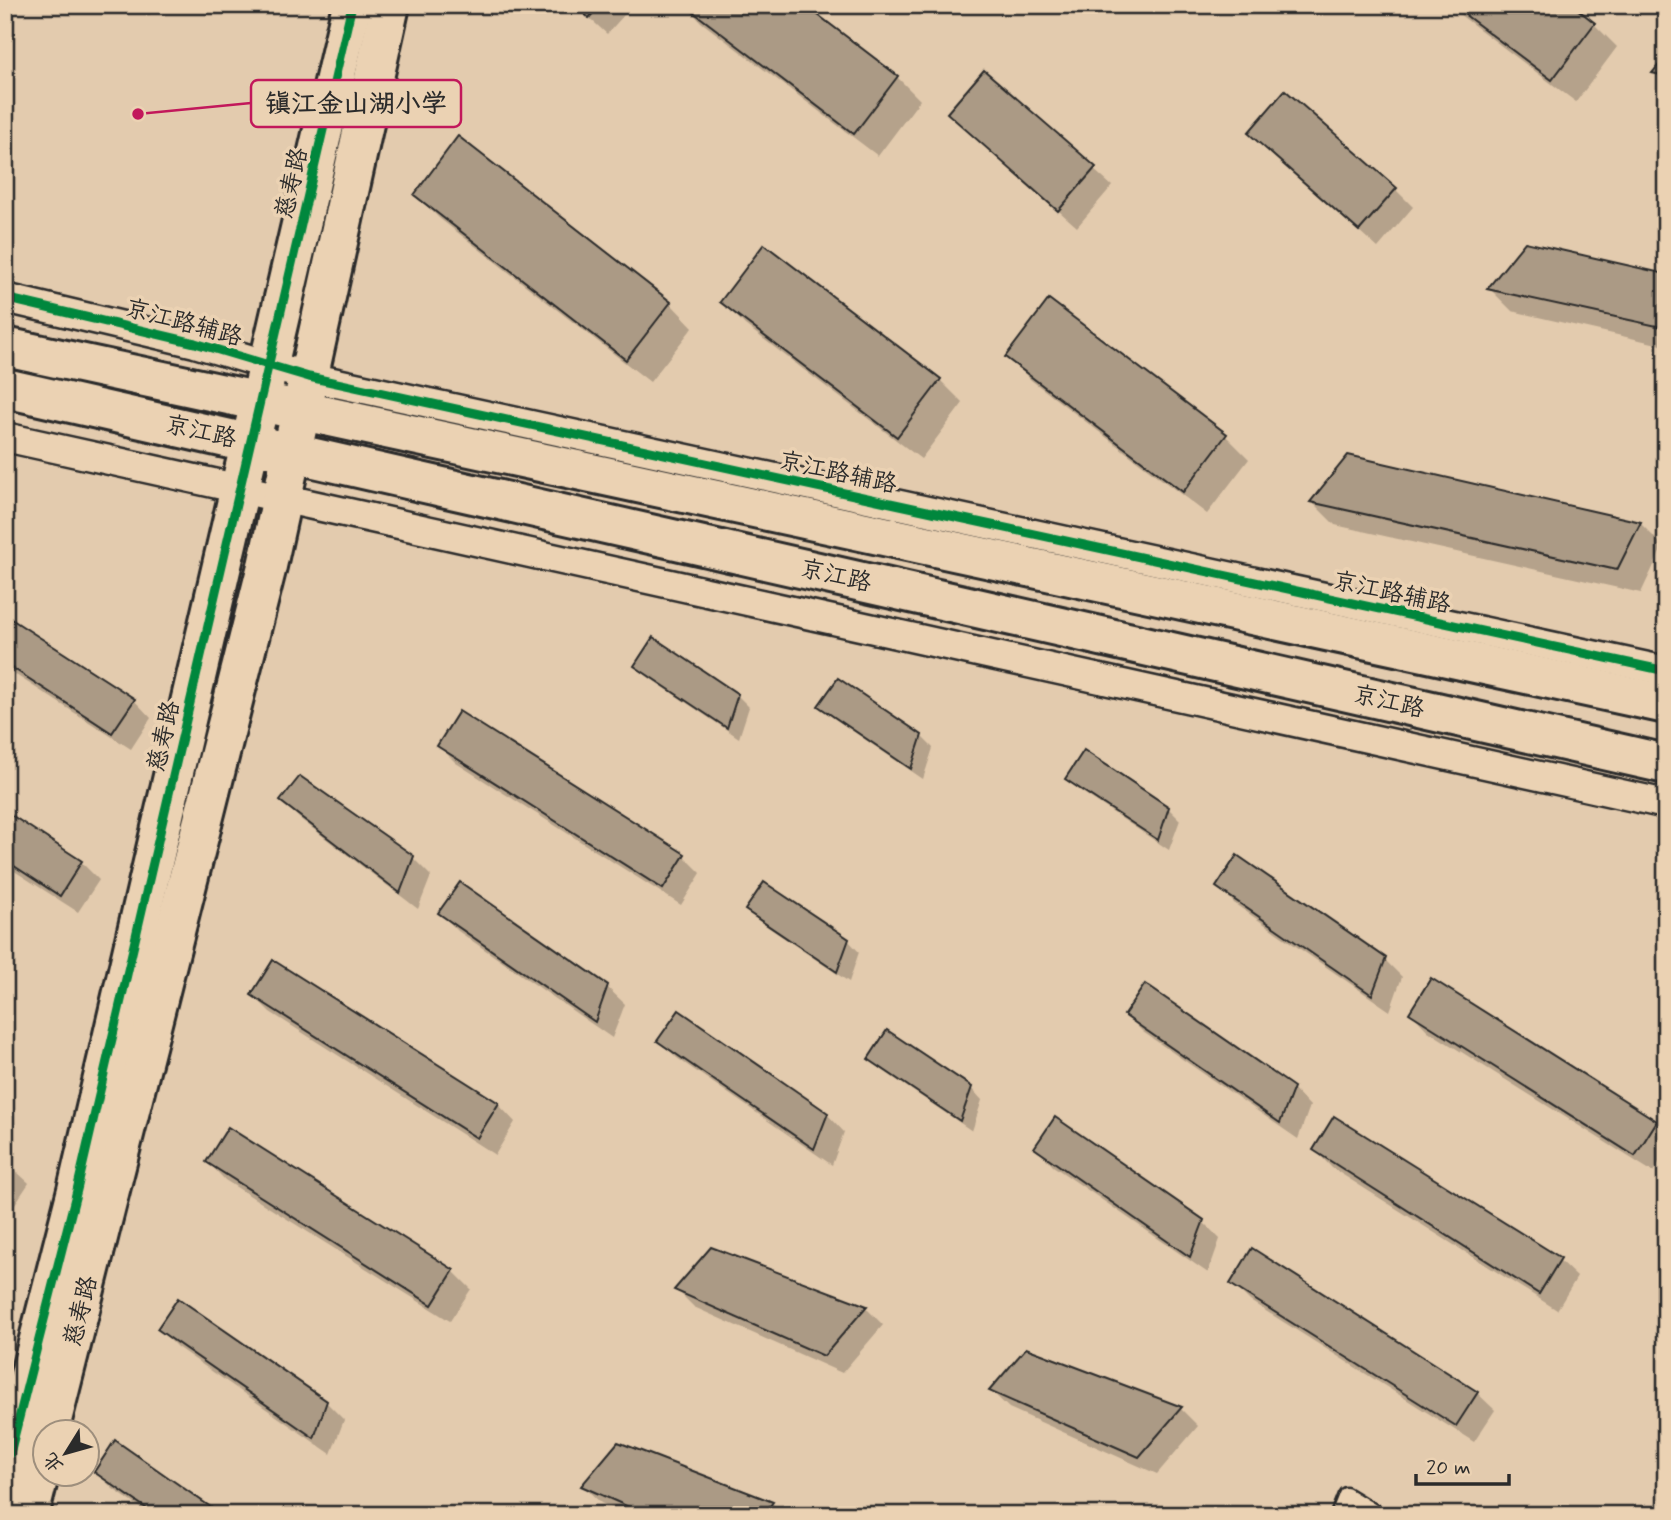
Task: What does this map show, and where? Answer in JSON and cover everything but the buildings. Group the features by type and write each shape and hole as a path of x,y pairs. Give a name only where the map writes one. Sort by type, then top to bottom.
{"main road":[{"name":"慈寿路","path":"5,1473 76,1190 352,5"},
{"name":"慈寿路","path":"53,1418 283,498 390,5"},
{"name":"京江路","path":"5,347 260,402 305,394 1666,704"},
{"name":"京江路","path":"5,388 1666,764"},
{"path":"29,1515 36,1488"}],"street":[{"name":"京江路辅路","path":"5,298 195,343 269,365 305,394 1666,671"},
{"path":"5,437 1666,804"}],"lane":[{"path":"1338,1515 1346,1495 1379,1515"}],"cycle path":[{"path":"5,1473 77,1190 352,5"},
{"path":"5,298 195,343 309,377 1666,671"}],"place":[{"name":"镇江金山湖小学","path":"138,114"}]}
